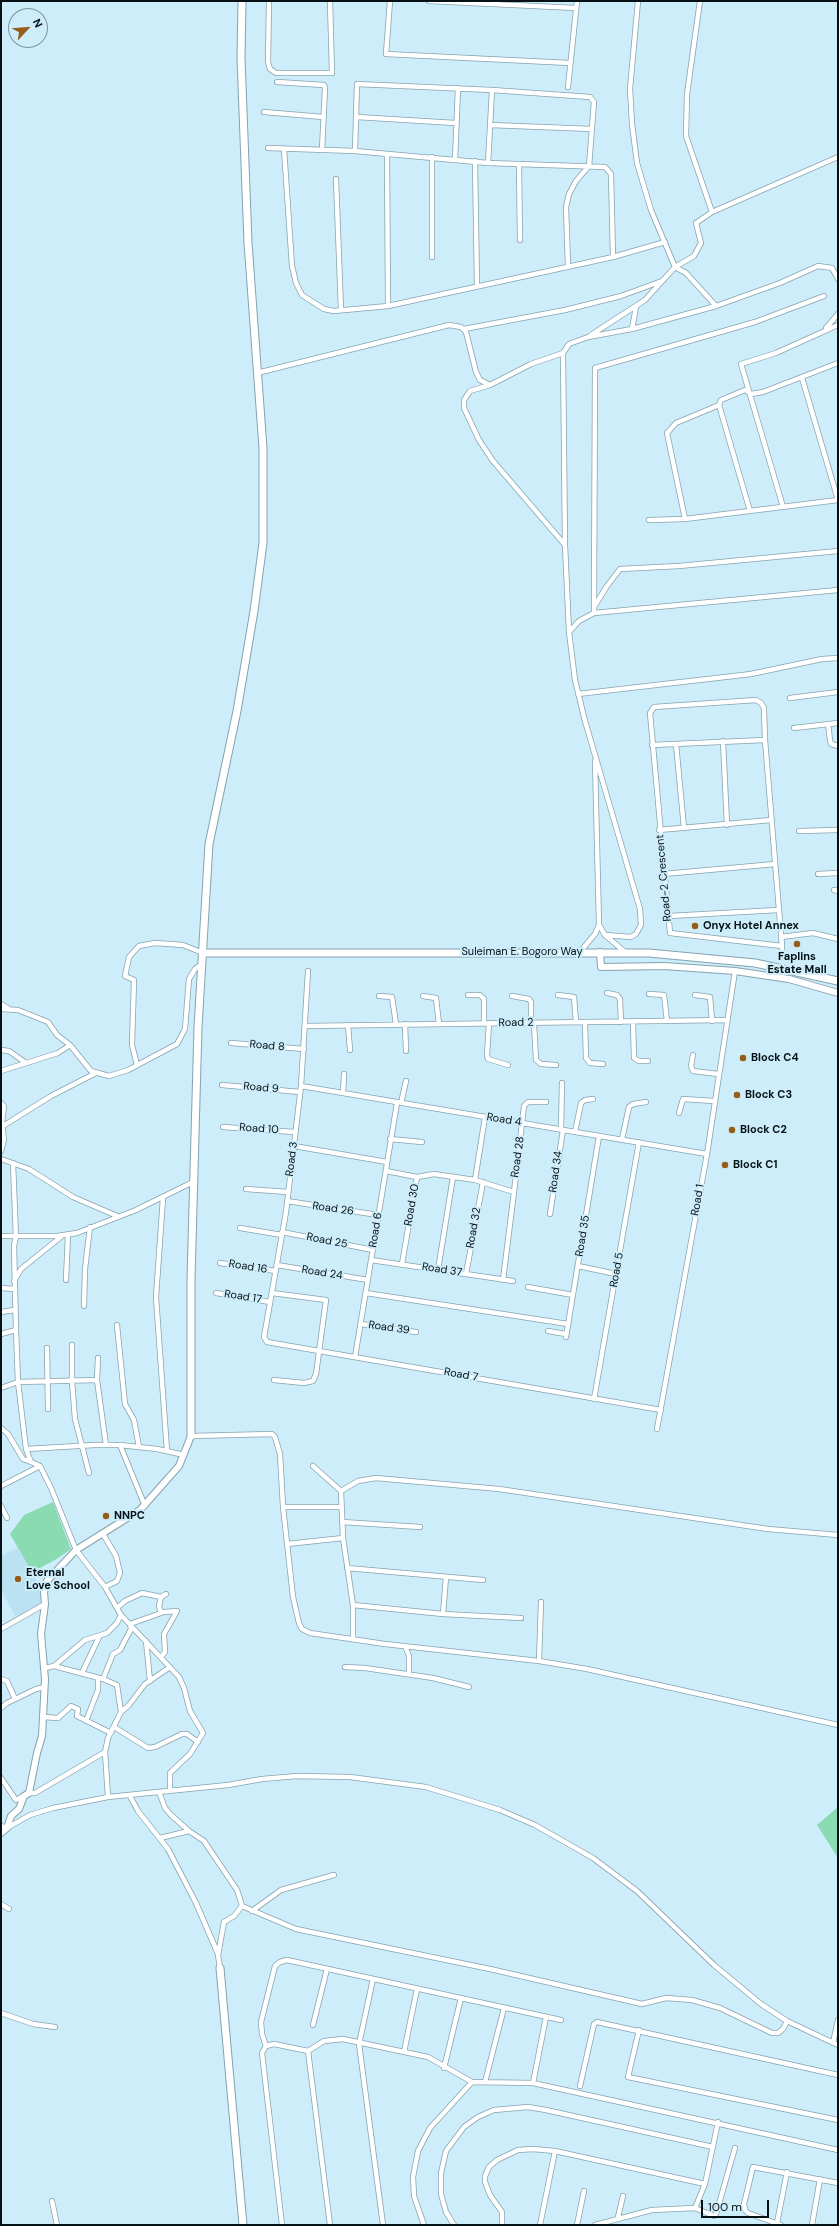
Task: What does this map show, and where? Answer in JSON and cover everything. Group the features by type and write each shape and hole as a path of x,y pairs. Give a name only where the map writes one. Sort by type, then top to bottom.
{"main road":[{"path":"191,1436 191,1279 195,1181 198,1027 209,844 237,711 254,611 263,543 263,448 248,243 241,58 242,1"},
{"name":"Suleiman E. Bogoro Way","path":"203,953 625,952 684,955 755,963 838,981"},
{"path":"220,1968 243,2225"}],"street":[{"path":"269,1 268,62 270,69 276,72 332,73 330,1"},
{"path":"390,1 386,54 570,63"},
{"path":"429,1 576,8"},
{"path":"568,87 577,1"},
{"path":"638,1 631,74 634,144 637,163 651,210 675,267 686,273 716,306"},
{"path":"700,1 687,94 686,136 712,212"},
{"path":"277,82 324,85 322,150"},
{"path":"355,151 357,84 458,88 590,97 594,102 589,166 581,174 569,194 566,207 568,266"},
{"path":"455,160 455,123 458,88"},
{"path":"488,163 492,90"},
{"path":"264,112 324,117"},
{"path":"357,117 455,123"},
{"path":"490,125 592,129"},
{"path":"268,148 355,151 388,156 432,157 488,163 605,167 611,174 613,257"},
{"path":"284,149 292,266 296,283 302,295 324,309 341,310 388,306 613,257 665,242"},
{"path":"388,156 388,306"},
{"path":"432,157 432,258"},
{"path":"588,337 636,306 656,291 675,267 694,256 701,243 696,223 712,212 838,157"},
{"path":"475,162 477,286"},
{"path":"519,164 520,240"},
{"path":"336,179 341,310"},
{"path":"565,545 493,461 479,440 467,418 464,400 470,391 490,385 531,364 563,352 569,344 588,337 632,329 716,306 780,283 818,266 832,268 838,278"},
{"path":"257,372 449,325 464,329 565,310 621,296 664,280"},
{"path":"594,613 595,368 755,322 824,296"},
{"path":"632,329 636,306"},
{"path":"826,328 838,314"},
{"path":"783,507 741,364 776,353 826,328 838,325"},
{"path":"464,329 468,337 476,372 480,380 490,385"},
{"path":"563,352 565,545 569,632 578,694 640,909 641,925 636,934 631,937 605,935"},
{"path":"750,511 719,406 720,400 745,390 751,394 763,392 838,364"},
{"path":"649,520 685,519 838,500 802,378"},
{"path":"685,519 667,432 676,423 719,406"},
{"path":"594,607 620,569 679,566 838,551"},
{"path":"569,632 579,621 594,613 838,590"},
{"path":"578,694 752,674 822,659 838,658"},
{"path":"790,698 838,692"},
{"name":"Road-2 Crescent","path":"765,740 764,708 761,703 756,700 654,707 650,710 659,830 669,916 669,930 673,934 782,946"},
{"path":"794,728 838,723"},
{"path":"828,724 831,744 838,746"},
{"path":"652,745 765,740 782,956"},
{"path":"723,741 727,825"},
{"path":"676,744 684,828"},
{"path":"580,952 595,934 599,925 594,753"},
{"path":"659,830 771,820"},
{"path":"799,832 838,830"},
{"path":"664,874 775,864"},
{"path":"818,874 838,874"},
{"path":"669,916 778,910"},
{"path":"599,925 605,935 625,952"},
{"path":"781,937 814,933 838,940"},
{"path":"137,1065 132,1045 134,980 126,976 129,957 139,946 155,942 183,945 203,953"},
{"path":"600,952 601,966 664,966 735,971 788,979 838,993"},
{"path":"3,1126 51,1096 94,1074 109,1076 137,1065 177,1044 185,1029 189,979 195,969 202,964"},
{"name":"Road 3","path":"264,1337 277,1266 294,1146 306,1026 308,971"},
{"name":"Road 1","path":"657,1429 707,1154 726,1020 735,971"},
{"path":"607,993 617,995 620,999 621,1022"},
{"path":"650,994 664,995 667,1021"},
{"path":"468,995 480,995 484,999 488,1059 508,1065"},
{"path":"558,995 574,997 576,1022"},
{"path":"695,995 710,997 712,1021"},
{"path":"379,996 392,997 396,1024"},
{"path":"423,996 436,998 440,1024"},
{"path":"512,996 529,998 531,1002 536,1060 541,1064 556,1065"},
{"path":"1,1004 9,1009 48,1022 57,1035 70,1045 94,1074"},
{"path":"1,1009 9,1009"},
{"name":"Road 2","path":"306,1026 726,1020"},
{"path":"585,1022 586,1058 590,1063 602,1064"},
{"path":"632,1022 634,1058 639,1061 648,1061"},
{"path":"405,1024 406,1051"},
{"path":"348,1025 350,1050"},
{"name":"Road 8","path":"231,1043 304,1049"},
{"path":"1,1071 58,1053 70,1045"},
{"path":"1,1050 9,1051 26,1062"},
{"path":"693,1055 691,1066 693,1071 718,1074"},
{"path":"343,1094 344,1074"},
{"name":"Road 6","path":"356,1357 390,1139 406,1081"},
{"name":"Road 34","path":"550,1214 562,1130 562,1083"},
{"name":"Road 9","path":"222,1085 300,1092"},
{"name":"Road 4","path":"300,1086 707,1154"},
{"path":"575,1132 581,1104 585,1100 593,1099"},
{"path":"679,1113 683,1099 714,1101"},
{"name":"Road 28","path":"503,1280 526,1104 546,1102"},
{"path":"622,1139 629,1107 633,1104 646,1102"},
{"path":"1,1103 4,1106 4,1140 1,1151"},
{"path":"475,1180 484,1117"},
{"name":"Road 10","path":"223,1127 295,1132"},
{"name":"Road 35","path":"548,1331 566,1335 599,1136"},
{"path":"390,1139 422,1142"},
{"name":"Road 5","path":"594,1398 639,1142"},
{"path":"294,1146 387,1162"},
{"path":"1,1159 29,1169 73,1197 117,1216"},
{"path":"13,1163 16,1236 14,1246 14,1289 18,1382 26,1449 31,1462"},
{"name":"Road 30","path":"386,1171 417,1177 402,1264"},
{"path":"417,1177 434,1174 475,1180 514,1192"},
{"path":"438,1270 453,1177"},
{"path":"1,1236 62,1236 90,1227 163,1198 195,1181"},
{"name":"Road 32","path":"466,1274 483,1182"},
{"path":"246,1189 288,1192"},
{"path":"163,1198 156,1297 158,1344 164,1386 164,1420 167,1451"},
{"name":"Road 26","path":"287,1201 378,1215"},
{"path":"84,1306 85,1268 90,1227"},
{"name":"Road 25","path":"240,1228 373,1250"},
{"path":"66,1280 68,1234"},
{"path":"14,1283 21,1268 62,1236"},
{"name":"Road 37","path":"371,1260 514,1281"},
{"name":"Road 16","path":"220,1263 276,1271"},
{"name":"Road 24","path":"277,1266 368,1280"},
{"path":"578,1266 616,1274"},
{"path":"528,1287 573,1295"},
{"path":"1,1288 14,1289"},
{"name":"Road 17","path":"216,1293 270,1302"},
{"path":"366,1293 568,1324"},
{"path":"272,1294 326,1300 314,1381 304,1383 274,1380"},
{"path":"1,1312 15,1310"},
{"name":"Road 39","path":"361,1324 416,1332"},
{"path":"118,1325 125,1404 134,1420 139,1447"},
{"path":"1,1334 16,1330"},
{"name":"Road 7","path":"264,1337 267,1342 275,1345 356,1357 661,1410"},
{"path":"72,1345 72,1382 81,1447 89,1473"},
{"path":"46,1348 48,1409"},
{"path":"98,1358 97,1380 106,1445"},
{"path":"1,1388 18,1382 47,1380 72,1382 97,1380"},
{"path":"1,1428 8,1434 23,1459 40,1466 57,1502 76,1550 105,1587 122,1615 179,1677 184,1688 190,1711 203,1733 187,1758 170,1773 170,1790"},
{"path":"1,1833 11,1816 19,1809 24,1796 29,1793 37,1752 42,1736 45,1668 41,1634 45,1604 44,1592 47,1581 76,1550 145,1506 179,1466 191,1436 272,1434 280,1454 283,1507 293,1597 299,1623 302,1629 310,1633 405,1646 539,1661 602,1672 838,1725"},
{"path":"26,1449 120,1445 167,1451 184,1455"},
{"path":"120,1445 145,1506"},
{"path":"1,1486 40,1466"},
{"path":"314,1466 340,1491 343,1538 353,1605 353,1638"},
{"path":"340,1491 358,1481 376,1478 491,1488 768,1529 838,1535"},
{"path":"1,1506 7,1518"},
{"path":"283,1507 341,1507"},
{"path":"342,1522 420,1527"},
{"path":"103,1534 105,1541 116,1556 120,1573 117,1581 105,1587"},
{"path":"287,1544 343,1538"},
{"path":"347,1568 484,1580"},
{"path":"444,1614 446,1577"},
{"path":"118,1607 125,1601 142,1593 164,1595 159,1606 161,1613"},
{"path":"539,1661 541,1602"},
{"path":"1,1629 45,1604"},
{"path":"353,1605 444,1614 521,1618"},
{"path":"117,1623 128,1622 169,1610 177,1611 164,1634 165,1652 161,1657"},
{"path":"54,1666 85,1640 99,1637 112,1630 122,1615"},
{"path":"86,1721 98,1690 100,1678 112,1657 120,1650 131,1628 128,1622"},
{"path":"82,1673 99,1637"},
{"path":"146,1641 150,1681"},
{"path":"405,1646 409,1656 408,1674"},
{"path":"45,1668 54,1666 100,1678 117,1685 121,1712"},
{"path":"108,1797 105,1752 111,1733 121,1712 150,1681 170,1667"},
{"path":"345,1667 365,1668 408,1674 469,1687"},
{"path":"1,1679 7,1681 15,1699"},
{"path":"1,1708 36,1688 45,1687"},
{"path":"43,1717 58,1718 70,1706 78,1709 77,1716 111,1733"},
{"path":"114,1727 148,1748 155,1747 182,1734 187,1734 198,1742"},
{"path":"1,1778 16,1800 29,1793 35,1793 105,1752"},
{"path":"4,1827 30,1815 108,1797 130,1796 170,1790 297,1776 350,1777 426,1787 500,1810 566,1842 612,1871 664,1916 738,1987 788,2021 835,2044 838,2020"},
{"path":"159,1792 165,1808 189,1832 204,1841 237,1890 242,1906"},
{"path":"130,1796 138,1810 168,1849 196,1903 218,1955 220,1968"},
{"path":"160,1838 189,1832"},
{"path":"252,1910 281,1890 334,1875"},
{"path":"1,1904 9,1910"},
{"path":"242,1906 296,1929 497,1970 642,2004 666,1998 692,2000 720,2008 772,2033 778,2033 783,2029 788,2021"},
{"path":"218,1955 224,1922 234,1916 242,1906"},
{"path":"266,2046 262,2034 262,2022 275,1966 287,1960 561,2020"},
{"path":"313,2025 327,1969"},
{"path":"373,1979 359,2044 383,2225"},
{"path":"404,2052 417,1989"},
{"path":"444,2068 461,1998"},
{"path":"484,2082 504,2008"},
{"path":"1,2013 33,2024 54,2027"},
{"path":"533,2083 546,2017"},
{"path":"580,2086 595,2022 639,2030 838,2074"},
{"path":"639,2030 628,2077 838,2120"},
{"path":"282,2225 262,2053 266,2046 274,2044 308,2051 324,2041 343,2039 359,2044 428,2057 444,2068 472,2082 533,2083 718,2122 838,2150"},
{"path":"308,2051 330,2225"},
{"path":"424,2225 414,2196 413,2177 418,2151 430,2128 472,2082"},
{"path":"454,2225 446,2212 441,2194 441,2173 446,2151 464,2127 478,2117 494,2110 522,2107 546,2110 713,2147"},
{"path":"695,2208 705,2184 718,2122"},
{"path":"502,2225 502,2212 493,2200 485,2182 489,2167 502,2156 518,2150 533,2148 555,2151 705,2184"},
{"path":"595,2225 618,2217 652,2210 695,2208 714,2216 716,2214 735,2148"},
{"path":"540,2225 555,2151"},
{"path":"787,2172 779,2224 748,2213 744,2204 754,2167 787,2172 838,2183"},
{"path":"812,2225 820,2179"},
{"path":"577,2225 584,2191"},
{"path":"618,2217 623,2196"},
{"path":"52,2201 57,2225"}],"shaded area":[{"name":"Eternal Love School","path":"17,1548 27,1562 39,1586 42,1602 15,1616 1,1590 1,1556"}],"green space":[{"path":"53,1502 71,1549 55,1560 32,1572 10,1534 24,1515"},
{"path":"838,1807 838,1858 817,1825"}],"place":[{"name":"Onyx Hotel Annex","path":"695,926"},
{"name":"Faplins Estate Mall","path":"797,944"},
{"name":"Block C4","path":"743,1058"},
{"name":"Block C3","path":"737,1095"},
{"name":"Block C2","path":"732,1130"},
{"name":"Block C1","path":"725,1165"},
{"name":"NNPC","path":"106,1516"},
{"name":"Eternal Love School","path":"18,1579"}]}
